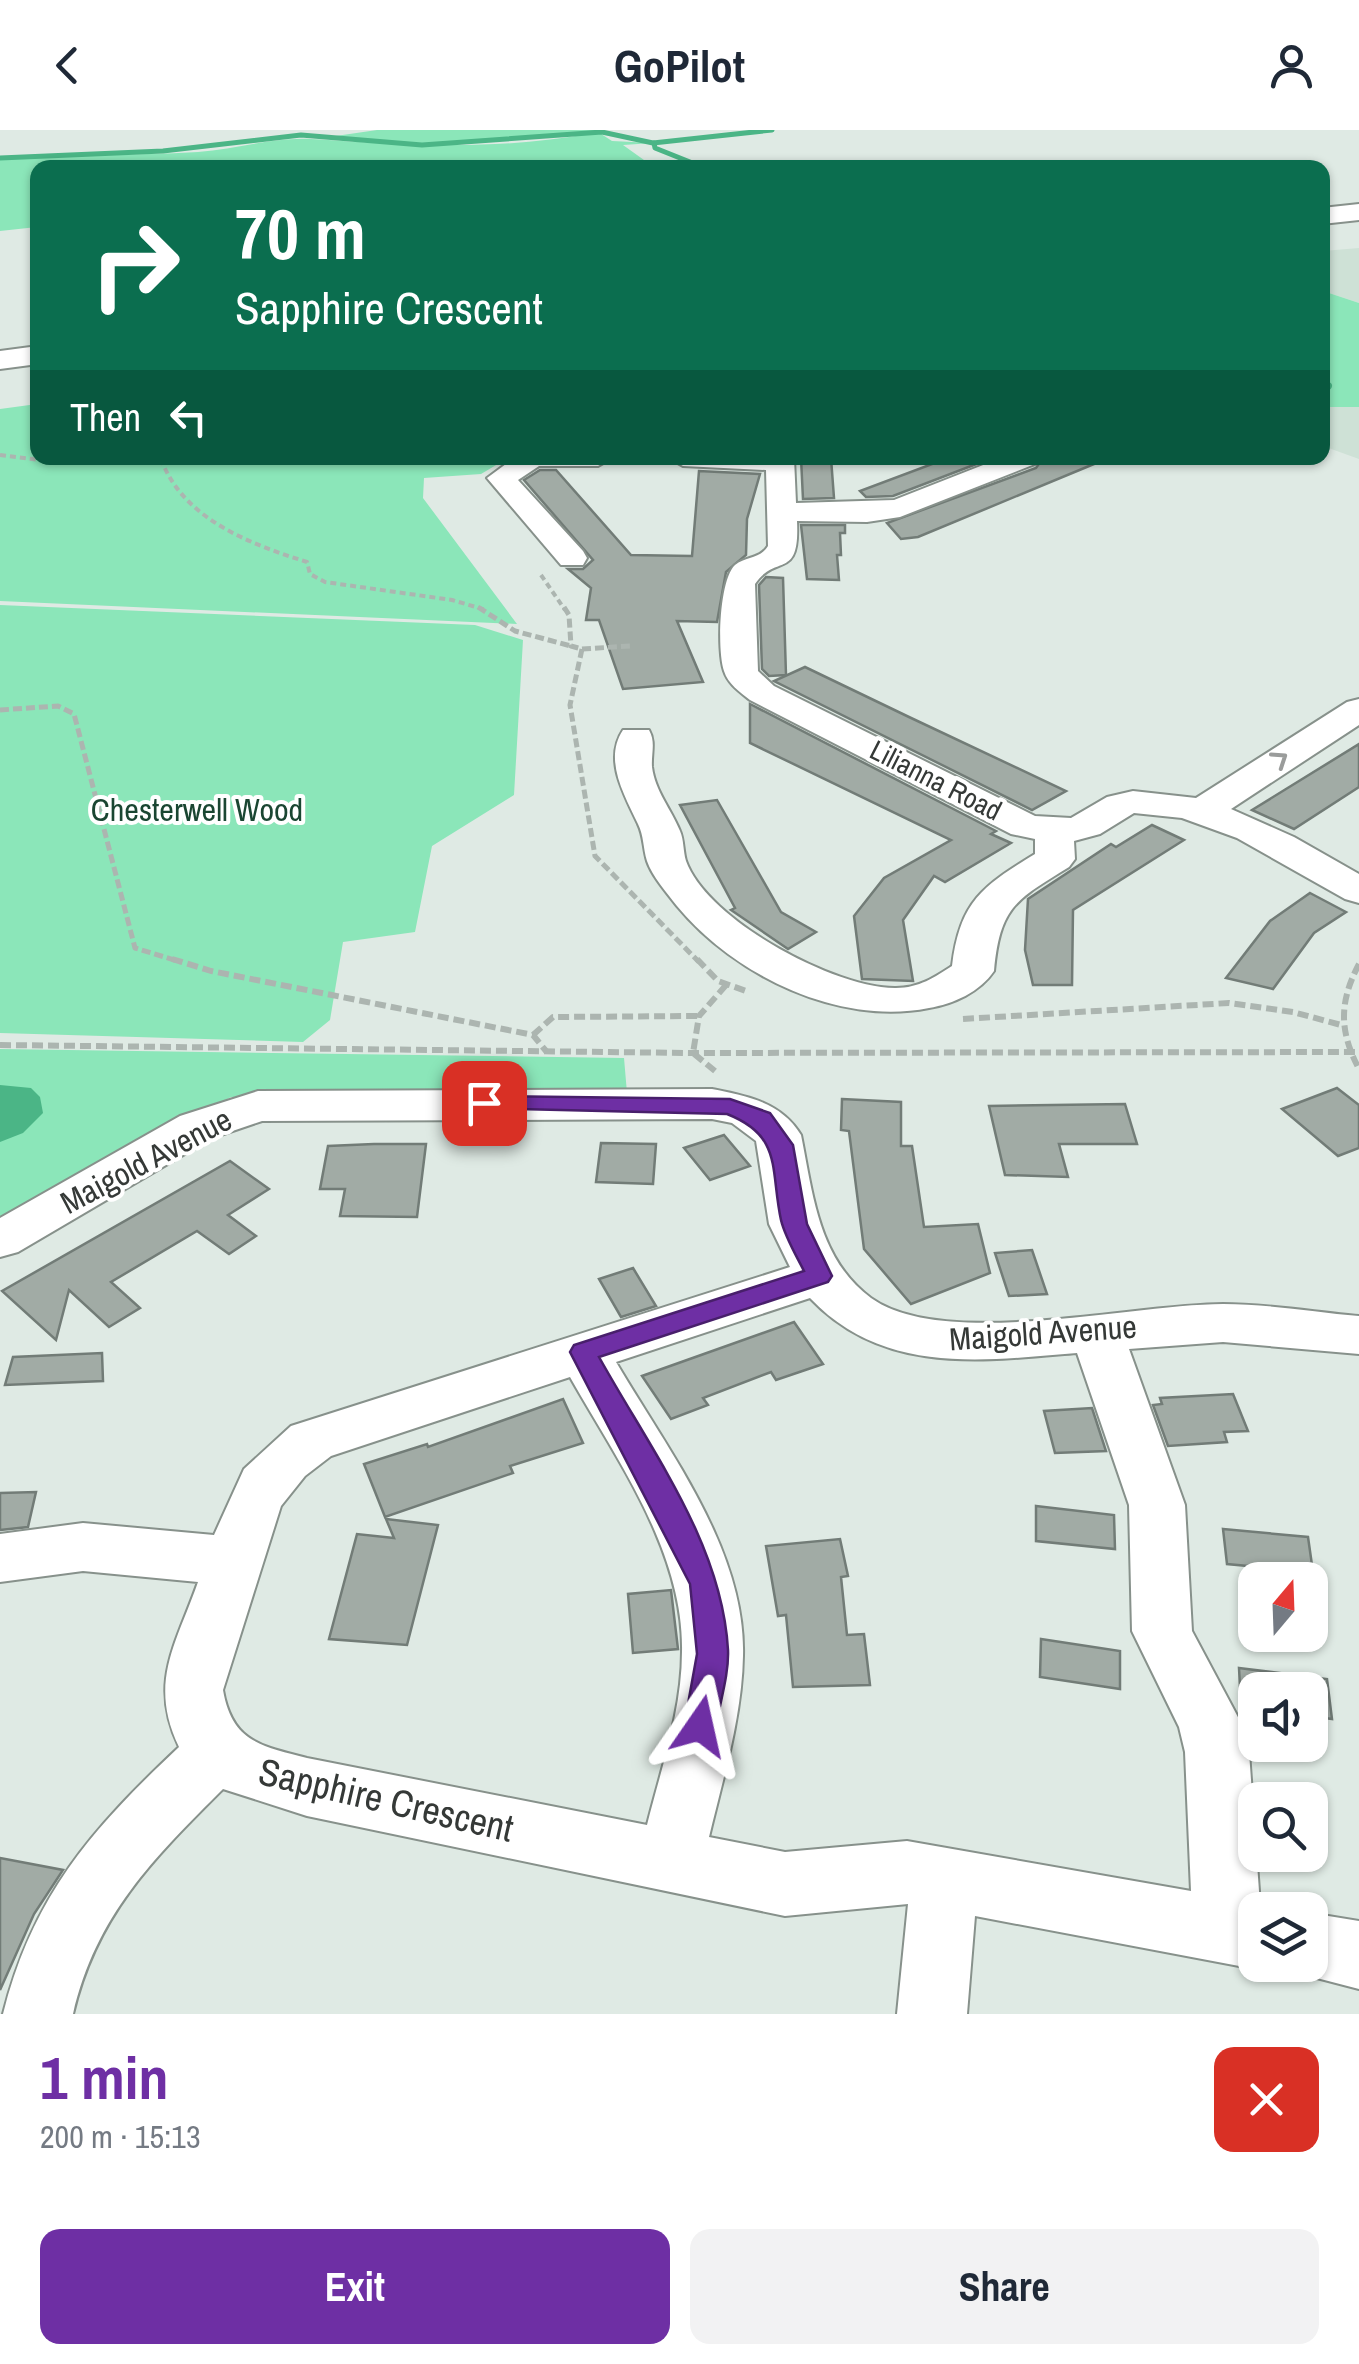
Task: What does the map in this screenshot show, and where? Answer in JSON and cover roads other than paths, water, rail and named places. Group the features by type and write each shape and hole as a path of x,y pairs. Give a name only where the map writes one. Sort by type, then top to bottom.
{"highway":[{"path":"1330,206 1359,204"},
{"path":"1330,215 1359,212"},
{"path":"0,360 30,355"},
{"path":"0,373 30,368"}],"street":[{"path":"522,465 501,478 572,558"},
{"name":"Lilianna Road","path":"780,465 783,546 776,559 748,571 739,584 736,643 742,676 762,693 1025,826 1054,831"},
{"path":"781,512 867,513 900,508 1007,465"},
{"path":"1202,811 1359,708"},
{"path":"636,738 633,778 662,833 667,865 702,908 714,922 776,966 812,984 848,994 922,999 954,990 973,970 976,924 992,899 1055,859 1054,831 1084,827 1128,802 1164,800 1202,811 1324,868 1359,891"},
{"name":"Maigold Avenue","path":"0,1240 196,1127 258,1106 712,1104 747,1111 778,1135 794,1224 819,1276 834,1295 870,1321 933,1341 1222,1323 1359,1335"},
{"name":"Sapphire Crescent","path":"819,1276 311,1440 277,1466 262,1484 192,1690 194,1714 217,1752 256,1774 306,1786 785,1884 907,1872 1238,1932"},
{"path":"1096,1331 1158,1505 1162,1631 1179,1671 1210,1721 1238,1910"},
{"path":"583,1352 693,1554 711,1616 713,1654 707,1692 671,1861"},
{"path":"0,1558 82,1546 234,1560"},
{"path":"38,2014 72,1913 106,1862 217,1752"},
{"path":"932,2014 944,1880"},
{"path":"1328,1949 1359,1955"}],"waterway":[{"path":"0,158 163,151 301,135 422,145 602,132 653,143 772,130"},
{"path":"654,143 655,148 685,160"}],"park label":[{"name":"Chesterwell Wood","path":"197,810"}]}
